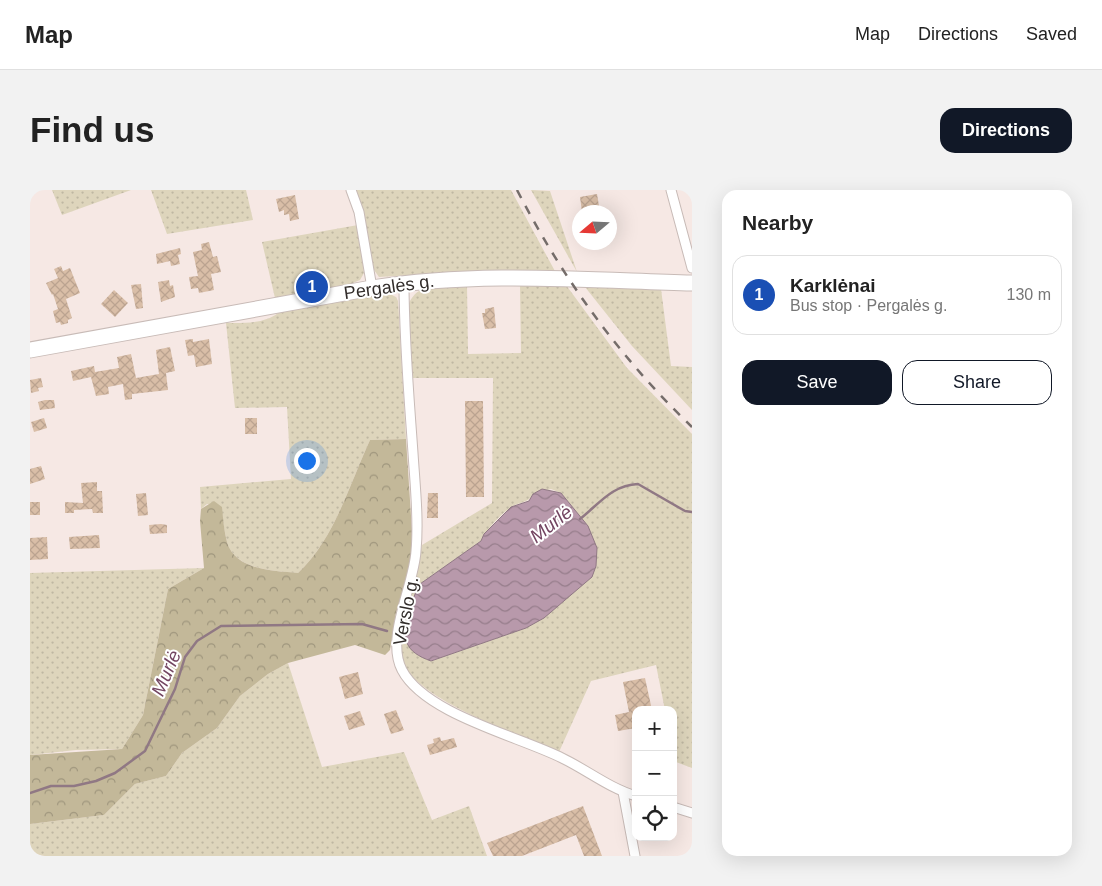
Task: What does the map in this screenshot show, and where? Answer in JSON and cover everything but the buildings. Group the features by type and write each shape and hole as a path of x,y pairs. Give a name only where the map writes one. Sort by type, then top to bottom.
{"main road":[{"name":"Pergalės g.","path":"30,350 404,283 472,277 692,283"}],"street":[{"path":"351,190 359,212 372,288"},
{"path":"671,190 692,268"},
{"name":"Verslo g.","path":"404,283 416,501 416,550 414,568 398,629 397,651 400,666 407,679 425,695 461,716 561,757 623,792 632,795"},
{"path":"623,792 635,856"},
{"path":"677,808 692,813"}],"shaded area":[{"path":"52,190 131,190 62,215"},
{"path":"151,190 246,190 253,220 167,234"},
{"path":"356,190 511,190 556,273 444,273 379,277 372,267 365,222"},
{"path":"531,190 550,191 577,272"},
{"path":"358,225 364,273 360,280 348,285 275,298 262,242"},
{"path":"441,285 467,285 468,354 521,353 520,285 566,285 627,368 692,434 692,768 677,762 677,706 664,706 656,665 591,681 559,752 469,714 423,686 408,672 400,656 400,637 422,545 492,503 493,378 410,378 408,306 418,292 425,288","holes":["551,489 561,493 588,526 526,628 431,661 420,584 481,541 486,532 502,515 534,494"]},
{"path":"585,287 661,289 671,366 692,367 692,410 632,346"},
{"path":"386,292 396,297 398,301 406,439 370,440 331,528 311,560 298,573 267,570 247,564 231,551 224,529 221,507 207,504 201,509 200,487 291,479 287,407 235,408 226,323 260,321 278,313"},
{"path":"204,568 168,589 143,715 122,749 76,750 30,755 30,573"},
{"path":"288,663 322,767 404,752 432,820 469,806 487,856 30,856 30,824 104,815 135,784 166,776 182,753 217,728 240,696 268,674"}],"green space":[{"path":"406,439 412,531 411,562 396,613 390,650 385,655 355,645 288,663 268,674 240,696 217,728 182,753 166,776 135,784 104,815 30,824 30,755 122,749 143,715 168,589 204,568 200,521 201,509 214,501 222,507 227,542 231,551 246,564 267,570 298,573 311,560 331,528 370,440"}],"water":[{"path":"542,489 561,493 588,526 597,548 596,566 592,577 544,618 526,628 431,661 415,653 407,643 405,631 412,602 420,584 481,541 484,534 511,507 529,501 533,494"}],"waterway":[{"name":"Murlė","path":"580,519 613,492 629,485 638,484 685,511 692,512"},
{"name":"Murlė","path":"30,793 51,786 74,786 96,781 115,773 145,751 175,689 185,657 197,641 221,626 362,624 387,631"}],"railway":[{"path":"517,190 554,255 595,316 641,373 692,427"}],"place":[{"name":"Karklėnai","path":"312,287"}]}
